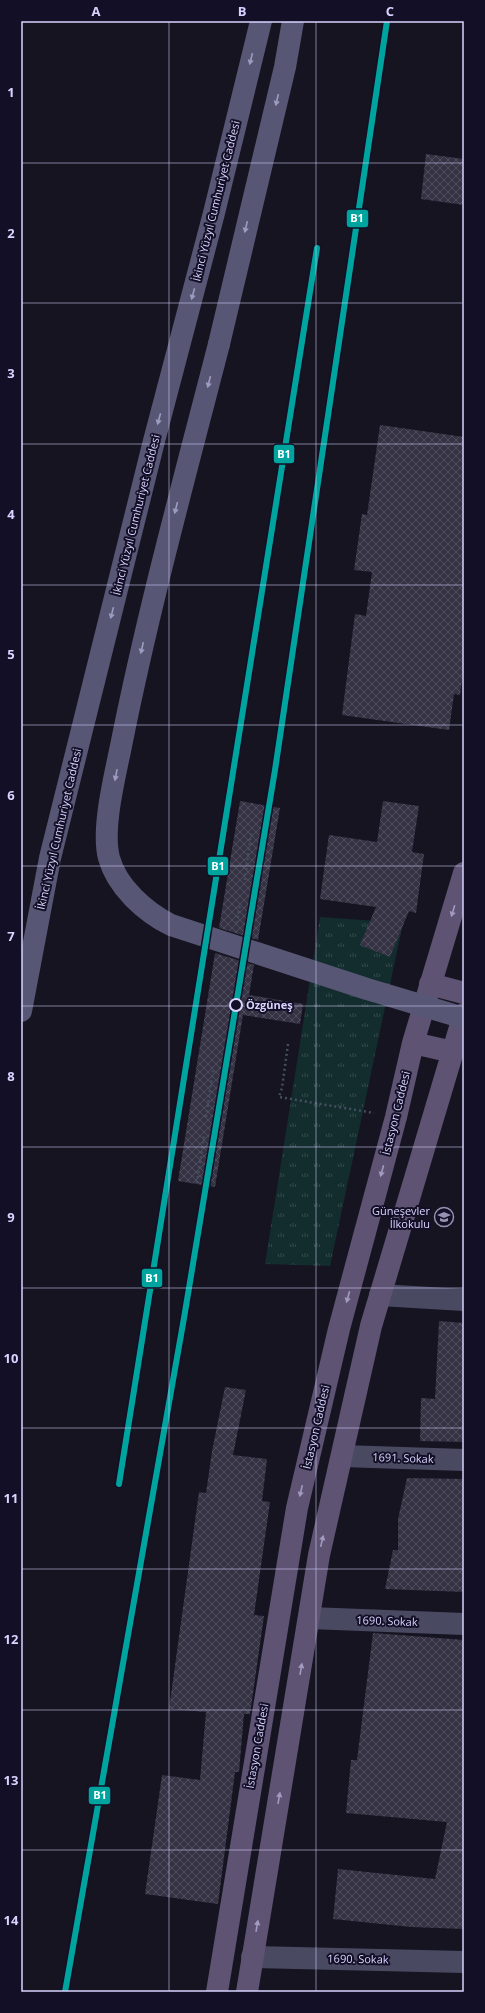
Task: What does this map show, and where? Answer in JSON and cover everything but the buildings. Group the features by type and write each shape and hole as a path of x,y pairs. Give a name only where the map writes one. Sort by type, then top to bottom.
{"main road":[{"name":"İkinci Yüzyıl Cumhuriyet Caddesi","path":"21,1010 50,858 154,441 214,213 261,21"},
{"path":"293,21 285,67 219,344 159,576 130,703 114,786 108,829 109,857 121,883 144,907 171,925 367,989 464,1018"},
{"name":"İstasyon Caddesi","path":"217,1992 297,1508 339,1330 396,1117 413,1043 464,873"},
{"path":"430,984 464,993"},
{"path":"248,1992 252,1957 310,1618 319,1555 371,1326 459,1053 464,1014"},
{"path":"413,1043 459,1053"}],"street":[{"path":"380,1295 464,1300"},
{"name":"1691. Sokak","path":"342,1456 464,1460"},
{"name":"1690. Sokak","path":"310,1618 464,1624"},
{"name":"1690. Sokak","path":"252,1957 464,1962"}],"path":[{"path":"245,880 252,833"},
{"path":"288,1044 282,1088 279,1097 396,1117"},
{"path":"206,1117 213,1070"},
{"path":"197,1183 204,1136"}],"green space":[{"path":"320,917 403,923 330,1266 265,1264"}],"transit line":[{"name":"B1","path":"65,1992 184,1318 275,770 387,21"},
{"name":"B1","path":"119,1484 317,248"}],"place":[{"name":"Özgüneş","path":"236,1005"},
{"name":"Güneşevler İlkokulu","path":"444,1217"}]}
